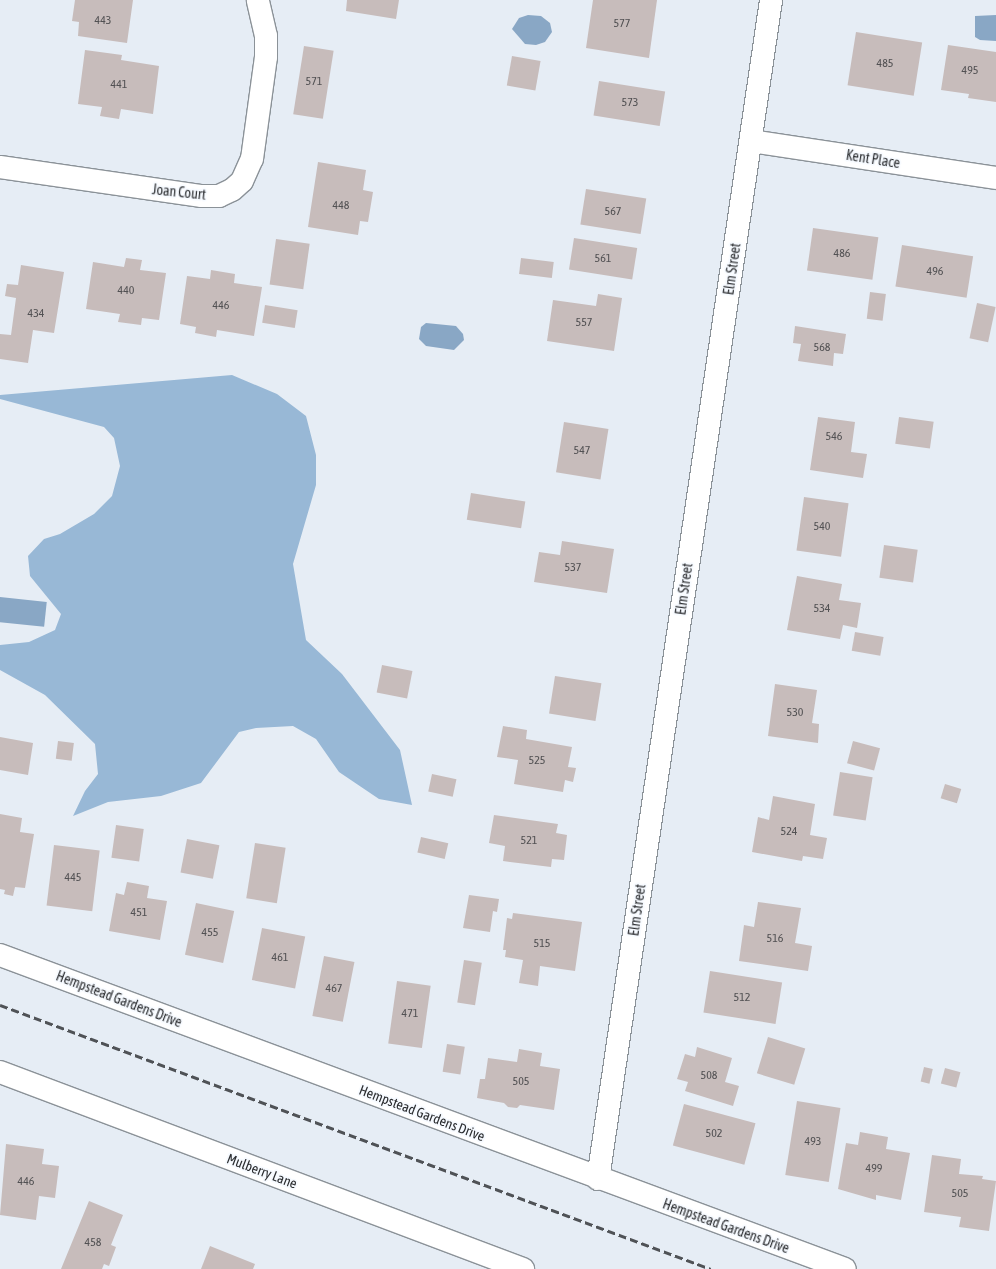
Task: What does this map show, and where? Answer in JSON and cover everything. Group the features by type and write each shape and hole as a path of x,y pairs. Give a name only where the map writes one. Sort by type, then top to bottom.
{"street":[{"name":"Joan Court","path":"0,167 202,196 219,196 232,190 242,181 252,159 265,65 266,36 258,0"},
{"name":"Elm Street","path":"598,1179 771,0"},
{"name":"Kent Place","path":"750,141 996,178"},
{"name":"Hempstead Gardens Drive","path":"0,955 598,1179 845,1269"},
{"name":"Mulberry Lane","path":"0,1072 523,1269"}],"shaded area":[{"path":"528,15 541,16 550,23 552,32 545,42 536,45 525,44 512,29 519,18"},
{"path":"996,15 996,41 980,40 975,37 975,16"},
{"path":"426,323 456,326 463,334 464,340 454,350 426,346 419,339 421,327"},
{"path":"232,375 277,394 306,416 316,455 316,485 293,564 306,640 342,674 400,750 412,805 379,799 339,772 316,739 293,726 256,728 239,732 201,783 161,796 108,802 73,816 85,791 98,774 95,744 45,695 0,670 0,645 29,642 55,630 61,614 30,576 28,556 44,539 60,534 94,514 112,496 120,466 114,438 104,427 0,399 0,395"},
{"path":"0,597 47,602 44,627 0,622"}],"building":[{"path":"75,0 133,0 127,43 78,36 79,22 72,21"},
{"path":"347,0 399,0 396,19 346,11"},
{"path":"593,0 657,0 649,58 586,48"},
{"path":"856,32 922,42 914,96 848,85"},
{"path":"948,45 996,52 996,102 968,98 969,94 941,90"},
{"path":"304,46 334,51 323,119 293,114"},
{"path":"85,50 122,55 121,60 159,66 153,114 121,109 119,119 100,116 102,107 78,104"},
{"path":"512,56 541,61 535,91 507,86"},
{"path":"599,81 665,91 660,126 594,116"},
{"path":"318,162 366,170 363,190 373,192 368,222 360,221 358,235 308,227"},
{"path":"586,189 646,199 641,234 580,225"},
{"path":"813,228 878,237 872,280 807,271"},
{"path":"574,238 637,248 632,280 569,270"},
{"path":"276,239 310,244 303,289 270,285"},
{"path":"902,245 973,256 967,298 895,286"},
{"path":"126,258 142,260 140,270 166,273 159,320 142,318 141,325 118,322 120,314 86,309 93,262 124,267"},
{"path":"521,258 554,262 552,278 519,274"},
{"path":"21,265 64,272 54,333 33,330 28,363 0,359 0,334 11,335 16,298 5,296 7,284 18,285"},
{"path":"211,270 235,274 234,283 262,287 254,336 217,330 216,337 195,333 196,327 180,324 187,276 210,279"},
{"path":"870,292 886,294 883,321 867,319"},
{"path":"598,294 622,298 614,351 547,341 553,300 596,306"},
{"path":"977,303 996,307 988,342 970,338"},
{"path":"265,305 298,310 295,328 262,323"},
{"path":"795,326 846,334 843,354 834,353 833,366 798,361 801,344 793,343"},
{"path":"818,417 855,422 851,452 867,454 863,478 810,470"},
{"path":"899,417 934,422 930,449 895,444"},
{"path":"564,422 608,429 600,479 556,472"},
{"path":"471,493 525,502 521,528 467,520"},
{"path":"804,497 849,503 841,557 796,550"},
{"path":"562,541 614,549 607,593 534,582 539,552 560,555"},
{"path":"884,545 918,550 913,582 879,578"},
{"path":"797,576 842,584 839,600 861,603 857,628 843,625 840,639 787,630"},
{"path":"855,632 884,637 880,656 852,651"},
{"path":"382,665 412,671 407,698 377,692"},
{"path":"555,676 601,683 595,721 549,714"},
{"path":"775,684 817,690 812,723 819,724 818,743 768,736"},
{"path":"503,726 527,730 526,739 572,747 568,767 576,768 573,782 565,780 563,792 514,784 518,760 497,757"},
{"path":"0,737 33,743 28,775 0,770"},
{"path":"58,741 74,743 72,761 56,759"},
{"path":"853,741 880,748 874,770 847,763"},
{"path":"840,772 873,777 866,821 833,815"},
{"path":"432,774 456,779 453,797 428,792"},
{"path":"945,784 961,789 957,803 941,798"},
{"path":"773,796 815,804 810,835 827,838 823,859 803,856 802,861 752,852 758,817 769,820"},
{"path":"0,814 22,818 20,832 34,834 25,888 15,887 13,896 4,894 5,890 0,889"},
{"path":"494,815 558,824 556,833 567,835 564,860 552,859 551,867 503,861 505,846 489,843"},
{"path":"116,825 144,829 139,862 111,858"},
{"path":"421,837 448,843 445,859 417,853"},
{"path":"187,839 219,845 213,879 181,872"},
{"path":"255,843 286,848 277,903 246,898"},
{"path":"54,845 100,851 92,911 47,906"},
{"path":"127,882 149,886 147,898 167,901 160,940 109,931 116,893 124,895"},
{"path":"469,895 499,899 497,912 493,911 490,932 463,928"},
{"path":"758,902 801,908 795,943 812,946 808,971 739,961 744,925 754,927"},
{"path":"196,903 234,911 223,963 185,955"},
{"path":"513,913 582,922 575,971 540,966 538,986 519,983 523,960 505,957 506,950 503,950 507,918 512,919"},
{"path":"262,928 305,936 295,988 252,980"},
{"path":"324,956 354,962 343,1022 312,1016"},
{"path":"464,960 482,963 475,1005 457,1002"},
{"path":"710,971 782,982 776,1024 703,1012"},
{"path":"397,981 431,986 422,1048 388,1043"},
{"path":"768,1037 805,1048 794,1085 757,1073"},
{"path":"447,1044 465,1047 460,1074 443,1072"},
{"path":"697,1047 732,1058 725,1082 739,1086 733,1106 685,1091 688,1082 677,1079 685,1054 695,1057"},
{"path":"519,1049 542,1053 540,1066 560,1069 554,1110 520,1105 517,1108 508,1107 504,1103 477,1098 480,1079 485,1079 488,1058 517,1062"},
{"path":"924,1067 933,1069 929,1084 921,1082"},
{"path":"945,1068 960,1072 956,1088 941,1083"},
{"path":"797,1101 840,1108 829,1182 785,1175"},
{"path":"684,1104 755,1123 744,1165 673,1146"},
{"path":"860,1132 888,1137 886,1149 910,1153 901,1200 876,1195 876,1200 838,1189 846,1143 858,1145"},
{"path":"6,1144 44,1149 42,1164 59,1166 55,1198 39,1196 36,1220 0,1215"},
{"path":"932,1155 961,1159 959,1174 983,1176 982,1179 996,1181 989,1231 959,1227 961,1217 924,1212"},
{"path":"89,1201 123,1215 111,1245 116,1247 109,1266 104,1264 102,1269 61,1269"},
{"path":"210,1246 255,1264 253,1269 201,1269"}],"railway":[{"path":"0,1005 711,1269"}]}
